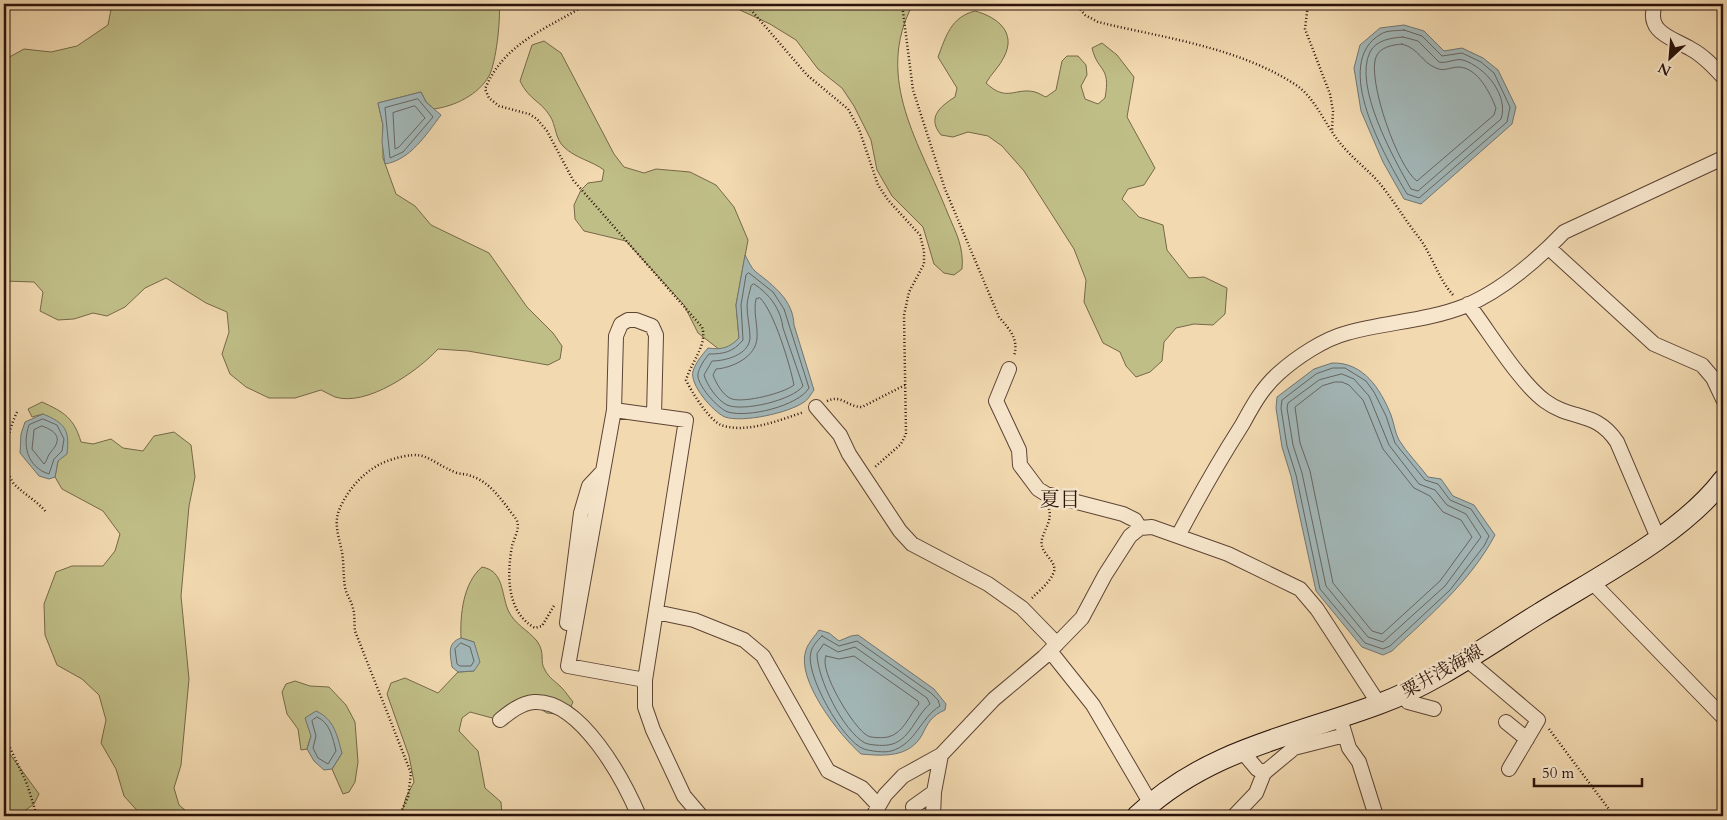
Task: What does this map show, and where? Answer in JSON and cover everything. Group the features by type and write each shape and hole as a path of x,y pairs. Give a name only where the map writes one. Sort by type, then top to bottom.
{"main road":[{"name":"粟井浅海線","path":"1144,810 1202,769 1241,750 1343,726 1379,704 1466,659 1638,554 1680,522 1723,480"}],"street":[{"path":"1655,4 1654,21 1660,34 1692,49 1708,61 1723,77"},
{"path":"1178,536 1262,389 1281,372 1316,348 1346,333 1404,323 1466,305 1495,291 1548,248 1564,232 1723,158"},
{"path":"1548,248 1654,344 1702,366 1713,378 1723,399"},
{"path":"1466,305 1529,386 1545,402 1597,421 1609,429 1617,442 1658,538"},
{"path":"645,680 568,666 614,410 616,336 621,324 628,320 636,320 652,326 656,335 654,415"},
{"path":"1009,369 996,400 1019,450 1020,466 1038,490 1046,494 1123,514 1135,520 1140,528"},
{"path":"816,407 840,435 900,531 912,544 988,584 1022,608 1093,705 1144,810"},
{"path":"614,410 686,420 645,680 645,707 653,730 684,796 701,816"},
{"path":"656,612 694,620 744,640 763,656 828,771 862,788 876,811 903,776 941,755 994,699 1053,648 1082,618 1105,575 1130,536 1140,528 1152,527 1228,554 1300,589 1316,608 1379,704"},
{"path":"1591,581 1723,717"},
{"path":"1466,659 1538,720 1509,770"},
{"path":"1403,693 1408,702 1434,709"},
{"path":"500,720 516,708 535,702 554,706 571,717 588,732 613,763 639,816"},
{"path":"1506,722 1526,740"},
{"path":"1234,816 1256,793 1264,773 1294,748 1343,726 1359,762 1376,816"},
{"path":"1241,750 1257,770 1264,773"},
{"path":"932,816 934,792 941,755"},
{"path":"913,807 934,792"}],"path":[{"path":"582,4 577,10 507,53 489,80 486,89 489,98 499,106 529,114 537,119 547,131 573,180 702,327 704,341 686,380 711,417 720,424 740,427 778,421 834,398 842,398 855,407 862,407 907,384"},
{"path":"746,4 807,75 848,109 859,129 878,186 888,200 920,235 924,251 924,264 909,292 904,315 907,384 905,402 906,434 901,444 864,476"},
{"path":"902,4 913,90 944,189 999,317 1013,334 1016,344 1009,369"},
{"path":"1076,4 1085,15 1098,22 1215,50 1250,61 1296,86 1310,97 1337,141 1375,179 1406,223 1423,241 1441,279 1466,305"},
{"path":"1308,4 1305,29 1330,94 1333,111 1331,131"},
{"path":"17,412 9,429 4,468 12,482 36,501 46,512"},
{"path":"399,816 408,797 411,772 355,630 353,608 345,587 343,554 336,522 341,505 354,485 366,473 383,462 409,454 426,456 458,474 469,475 483,482 497,492 517,520 517,530 508,567 510,587 516,608 527,623 535,628 542,626 559,596"},
{"path":"1022,608 1052,576 1055,569 1055,564 1042,548 1042,540 1050,521 1047,503"},
{"path":"1538,720 1556,737 1614,816"},
{"path":"4,735 27,784 37,816"}],"shaded area":[{"path":"112,4 499,4 499,30 492,70 479,89 465,99 434,109 426,102 421,92 378,103 383,125 383,158 396,194 415,206 431,225 489,253 527,307 553,333 562,346 560,359 548,365 468,351 438,349 418,367 391,385 362,397 348,399 335,397 321,390 295,398 269,398 246,387 230,374 222,354 229,332 227,312 206,303 166,278 145,288 125,307 107,316 93,313 74,319 58,320 40,311 43,292 34,282 4,281 4,60 24,49 51,52 77,46 108,25"},
{"path":"727,4 913,4 902,32 898,59 899,85 905,111 915,137 959,240 962,254 962,269 954,275 944,273 934,264 923,227 892,196 877,170 871,140 854,106 842,88 818,69 796,40 770,24"},
{"path":"975,11 991,17 1003,27 1006,33 1008,40 1004,57 986,83 1000,92 1028,91 1036,92 1046,97 1056,90 1062,61 1067,56 1078,56 1086,65 1087,75 1081,86 1085,99 1098,104 1105,98 1106,80 1092,48 1102,43 1117,55 1134,77 1127,117 1155,168 1144,185 1128,189 1122,199 1139,217 1163,225 1167,250 1189,278 1204,277 1227,288 1225,314 1213,325 1194,324 1176,328 1164,342 1162,361 1150,372 1136,377 1126,366 1120,352 1103,343 1084,302 1086,280 1074,249 1024,171 1002,146 988,136 968,132 953,137 941,135 937,129 935,118 937,113 955,97 957,88 938,57 950,28 960,18"},
{"path":"544,41 561,53 614,154 624,167 644,173 656,169 690,172 716,185 734,207 748,240 736,305 739,338 731,346 720,350 698,333 684,305 626,241 584,231 575,219 574,205 581,190 588,183 602,181 604,170 573,154 561,144 550,116 527,92 520,81 532,45"},
{"path":"42,402 56,409 71,421 81,442 93,444 111,439 123,448 143,451 154,436 174,432 191,445 195,477 189,506 181,596 189,679 181,765 174,788 179,805 192,816 142,816 124,796 116,769 101,743 106,720 99,695 82,679 57,665 45,635 44,604 56,572 72,566 103,566 115,551 120,534 103,511 62,489 55,477 58,461 43,414 32,417 28,409"},
{"path":"482,567 489,569 498,578 511,615 537,641 541,650 543,667 573,702 567,715 547,713 532,704 496,719 470,712 462,718 459,731 478,751 485,788 501,802 502,816 401,816 406,797 414,782 409,756 387,694 391,683 405,678 438,693 458,672 474,671 474,642 461,638 461,619 467,590"},
{"path":"295,681 310,686 329,687 346,705 355,722 358,762 355,782 349,792 343,794 332,769 342,753 311,736 307,749 301,750 298,729 287,714 282,692 286,684"},
{"path":"4,746 39,794 34,804 23,812 23,816 4,816"}],"water":[{"path":"1404,25 1424,31 1444,51 1462,48 1483,58 1498,70 1516,107 1512,124 1421,204 1404,199 1383,162 1361,111 1354,68 1360,45 1380,28"},
{"path":"421,92 426,102 441,115 417,146 394,162 385,164 382,142 383,125 378,103"},
{"path":"745,255 754,270 776,288 790,308 814,390 805,401 788,410 754,418 733,419 725,417 714,410 703,397 695,383 693,371 697,362 708,348 725,348 739,338 736,305"},
{"path":"1332,363 1353,367 1369,378 1387,405 1398,437 1409,454 1428,477 1441,479 1453,496 1474,505 1495,535 1474,568 1435,611 1392,651 1383,655 1362,647 1316,591 1291,476 1282,447 1276,408 1277,397 1314,369"},
{"path":"43,414 61,424 67,433 68,439 67,454 58,461 55,477 49,479 39,476 20,453 21,434 25,422"},
{"path":"819,630 829,633 839,641 858,635 934,689 946,704 945,710 930,720 917,743 903,752 887,755 861,754 852,746 831,721 813,691 807,676 804,662 806,650"},
{"path":"461,638 474,642 480,662 474,671 458,672 452,667 451,646"},
{"path":"316,711 331,723 342,753 332,769 324,770 314,761 307,749 311,736 305,718"}],"district":[{"name":"夏目","path":"1060,499"}]}
